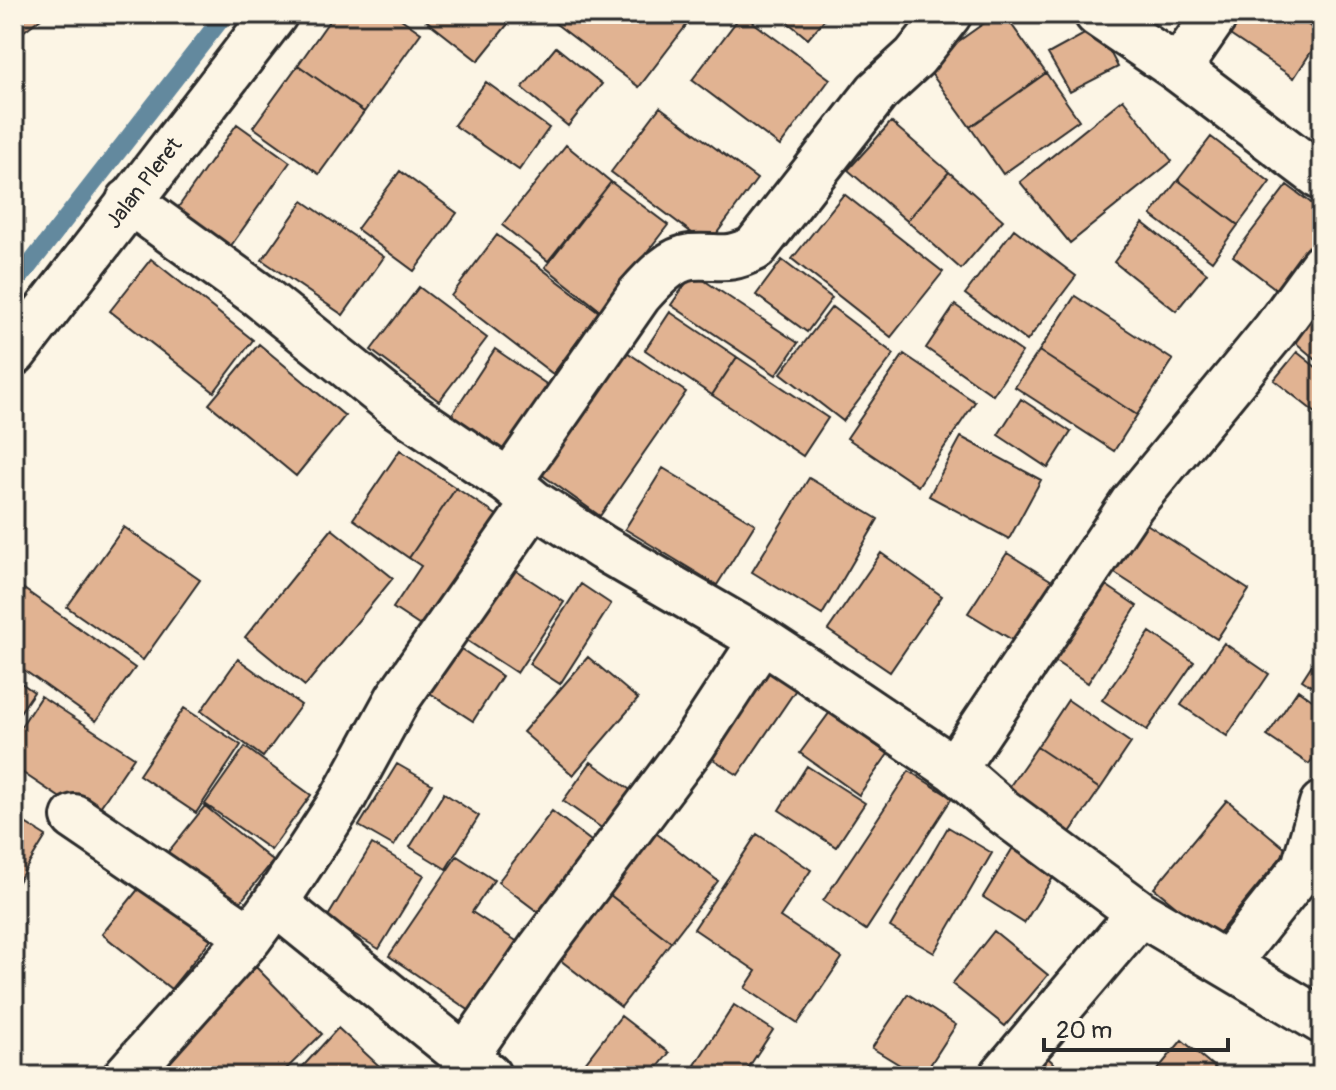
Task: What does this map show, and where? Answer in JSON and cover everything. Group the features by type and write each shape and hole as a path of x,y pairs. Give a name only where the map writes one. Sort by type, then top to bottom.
{"street":[{"name":"Jalan Pleret","path":"14,353 275,14"},
{"path":"126,1076 250,937 319,839 398,698 639,295 656,275 688,257 734,258 755,248 877,92 915,57 949,14"},
{"path":"1097,14 1178,69 1322,178"},
{"path":"1178,69 1216,14"},
{"path":"129,201 260,296 397,406 603,548 762,640 954,769 1001,810 1140,913 1322,1021"},
{"path":"954,769 1132,504 1275,330 1322,266"},
{"path":"275,903 477,1066 540,949 659,792 762,640"},
{"path":"1228,963 1304,867 1322,804"},
{"path":"74,817 250,937"},
{"path":"1002,1076 1140,913"}],"building":[{"path":"14,14 46,14 14,39"},
{"path":"334,14 394,14 421,33 364,112 298,65"},
{"path":"418,14 516,14 478,61"},
{"path":"543,14 695,14 639,87"},
{"path":"742,14 830,79 780,146 692,80"},
{"path":"778,14 829,14 808,39"},
{"path":"896,14 944,14 928,37"},
{"path":"997,14 1004,14 1046,73 970,127 925,65"},
{"path":"1240,14 1293,14 1322,35 1294,78 1227,33"},
{"path":"1097,27 1118,67 1070,92 1048,54"},
{"path":"556,47 602,84 568,126 522,88"},
{"path":"298,65 364,112 319,174 253,127"},
{"path":"1046,73 1079,120 1003,174 970,127"},
{"path":"486,82 549,128 519,170 454,125"},
{"path":"1123,99 1172,161 1070,243 1020,182"},
{"path":"660,107 757,179 708,245 611,172"},
{"path":"891,122 949,172 907,221 848,170"},
{"path":"237,124 290,162 230,247 177,209"},
{"path":"1211,137 1270,182 1238,225 1178,180"},
{"path":"566,145 611,182 548,261 502,225"},
{"path":"400,171 457,213 414,271 357,229"},
{"path":"949,172 1003,220 961,269 907,221"},
{"path":"1178,180 1238,225 1212,261 1151,215"},
{"path":"611,182 668,225 601,311 545,267"},
{"path":"1287,185 1322,211 1322,248 1285,296 1233,256"},
{"path":"844,194 943,272 891,337 792,259"},
{"path":"303,201 384,257 343,315 262,260"},
{"path":"1143,223 1207,273 1176,311 1114,262"},
{"path":"1014,229 1076,276 1027,341 965,294"},
{"path":"497,235 599,312 553,374 451,296"},
{"path":"151,259 253,340 214,392 110,311"},
{"path":"782,260 832,298 807,332 756,295"},
{"path":"693,273 798,343 776,375 671,305"},
{"path":"419,287 487,338 439,401 371,350"},
{"path":"1075,296 1173,360 1137,415 1039,351"},
{"path":"1322,298 1322,365 1289,337"},
{"path":"955,305 1022,352 993,395 926,348"},
{"path":"832,307 894,354 843,421 781,373"},
{"path":"670,312 737,357 712,395 645,350"},
{"path":"259,344 345,416 296,476 209,404"},
{"path":"615,344 686,392 600,516 531,467"},
{"path":"495,349 561,394 515,463 449,419"},
{"path":"1039,351 1137,415 1114,451 1015,387"},
{"path":"1297,352 1322,372 1322,418 1274,380"},
{"path":"904,354 975,402 918,486 847,438"},
{"path":"737,357 828,418 803,456 712,395"},
{"path":"1021,399 1071,432 1048,468 998,435"},
{"path":"961,437 1041,480 1009,539 929,496"},
{"path":"400,450 456,488 409,558 353,519"},
{"path":"663,468 755,524 717,585 625,529"},
{"path":"809,478 878,519 822,615 752,572"},
{"path":"456,488 507,522 431,633 393,608 421,566 409,558"},
{"path":"1142,521 1249,590 1217,639 1110,570"},
{"path":"124,527 200,580 143,660 67,607"},
{"path":"332,529 393,578 305,686 245,637"},
{"path":"881,553 942,596 890,672 828,630"},
{"path":"1007,553 1065,589 1027,649 968,613"},
{"path":"504,563 564,602 517,673 457,634"},
{"path":"1094,577 1137,606 1088,683 1044,654"},
{"path":"14,582 135,668 96,721 14,663"},
{"path":"581,584 611,604 560,684 529,664"},
{"path":"1150,632 1194,662 1147,730 1102,700"},
{"path":"449,641 502,676 473,721 419,686"},
{"path":"1224,643 1269,674 1227,736 1181,705"},
{"path":"1322,649 1322,693 1302,680"},
{"path":"588,657 638,699 573,775 523,732"},
{"path":"238,659 301,705 263,757 201,711"},
{"path":"765,665 797,688 738,775 705,754"},
{"path":"14,678 34,692 14,721"},
{"path":"1298,690 1322,707 1322,745 1309,764 1267,736"},
{"path":"41,696 134,757 92,819 14,767 14,737"},
{"path":"1068,700 1131,743 1100,789 1037,747"},
{"path":"184,708 241,745 196,813 139,775"},
{"path":"830,712 888,754 859,795 800,753"},
{"path":"245,747 311,795 271,850 205,804"},
{"path":"1037,747 1100,789 1066,838 1003,796"},
{"path":"591,762 643,799 616,838 563,801"},
{"path":"397,764 432,784 394,846 359,826"},
{"path":"807,766 865,803 836,847 779,810"},
{"path":"909,771 952,798 866,930 823,901"},
{"path":"444,793 479,816 446,869 410,847"},
{"path":"1227,800 1287,850 1215,938 1154,888"},
{"path":"205,806 273,861 234,910 161,861"},
{"path":"552,811 604,851 550,921 498,882"},
{"path":"14,816 46,836 14,888"},
{"path":"948,827 992,853 934,953 890,927"},
{"path":"652,830 718,881 671,942 605,891"},
{"path":"757,834 811,870 780,917 842,958 798,1023 745,988 756,971 694,929"},
{"path":"1020,836 1063,862 1024,923 983,897"},
{"path":"372,844 424,875 379,949 327,918"},
{"path":"457,856 494,880 472,912 524,946 476,1015 389,956"},
{"path":"148,877 216,933 171,989 102,934"},
{"path":"605,891 671,942 621,1007 555,956"},
{"path":"994,931 1048,975 1005,1026 952,984"},
{"path":"256,967 322,1034 279,1076 155,1076 151,1072"},
{"path":"908,994 956,1025 923,1076 918,1076 872,1048"},
{"path":"734,1005 773,1030 743,1076 712,1076 695,1065"},
{"path":"621,1016 669,1053 651,1076 575,1076"},
{"path":"338,1028 390,1076 294,1076"},
{"path":"1182,1040 1225,1076 1152,1076"},
{"path":"1046,1056 1067,1076 1026,1076"}],"waterway":[{"path":"14,285 225,14"}]}
